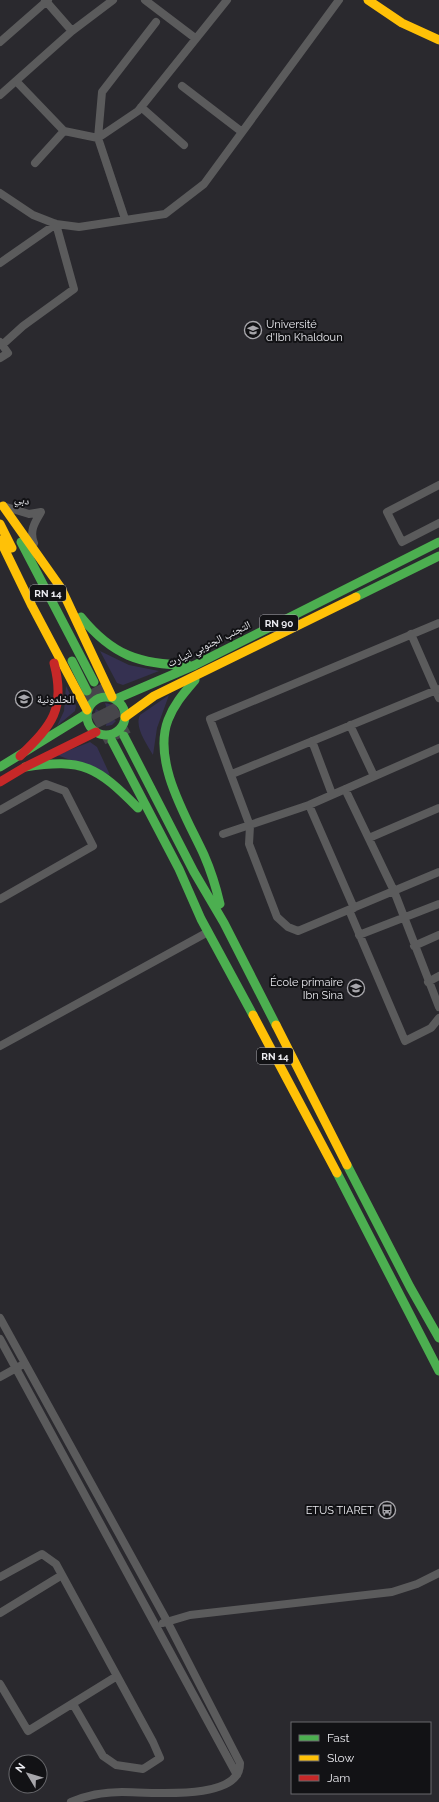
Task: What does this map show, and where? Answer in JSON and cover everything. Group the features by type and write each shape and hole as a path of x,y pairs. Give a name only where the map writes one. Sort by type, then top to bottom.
{"main road":[{"path":"368,0 402,24 439,40"},
{"path":"2,503 96,637 121,654 155,664 195,665"},
{"name":"RN 14","path":"2,503 97,686"},
{"name":"RN 14","path":"0,524 36,593"},
{"path":"0,540 86,712 88,725 99,734 138,808 201,919"},
{"name":"التجنب الجنوبي لتيارت","path":"114,698 195,665 439,542"},
{"name":"التجنب الجنوبي لتيارت","path":"125,718 154,696 204,673 439,556"},
{"path":"61,588 114,698 123,707 125,718 143,752"},
{"path":"20,756 48,728 55,715 59,699 59,682 56,671 32,606"},
{"path":"66,649 87,691"},
{"path":"204,673 185,690 176,703 167,721 164,760 168,777 202,850 219,897 224,922"},
{"path":"0,767 20,756 86,712 94,700 106,696 114,698"},
{"path":"0,782 25,767 99,734 109,735 116,732 125,718"},
{"name":"RN 14","path":"124,736 194,872 224,922 410,1287 439,1338"},
{"name":"RN 14","path":"112,741 179,869 195,902 201,919 305,1112 439,1371"},
{"path":"25,767 63,762 89,768 99,772 138,808"},
{"path":"164,790 191,843 224,922"},
{"path":"416,1327 429,1320"}],"street":[{"path":"0,42 47,0 72,31"},
{"path":"0,95 72,31 113,0"},
{"path":"145,0 195,38"},
{"path":"16,81 64,131 98,138 138,111 227,0"},
{"path":"0,193 33,215 56,224 79,227 164,214 204,184 338,0"},
{"path":"125,219 98,138 102,92 156,22"},
{"path":"182,86 242,132"},
{"path":"141,107 184,145"},
{"path":"35,163 64,131"},
{"path":"0,263 56,224"},
{"path":"0,358 8,353 1,344 74,289 56,224"},
{"path":"439,485 387,512 402,542 439,523"},
{"name":"دبي","path":"2,503 29,514 41,512 33,526 32,538 37,552"},
{"path":"439,623 210,719 232,774 250,826 249,844 277,917 288,927 298,932 439,872"},
{"path":"232,774 350,725 438,692 411,634"},
{"path":"350,725 374,776"},
{"path":"312,741 332,794"},
{"path":"223,834 309,805 439,748"},
{"path":"0,810 46,784 65,791 93,846 0,898"},
{"path":"345,788 394,891 439,1008"},
{"path":"309,805 351,909 359,935 404,1041 431,1028 439,1018"},
{"path":"369,838 439,808"},
{"path":"359,935 404,919 439,904"},
{"path":"0,1046 208,932"},
{"path":"414,946 439,935"},
{"path":"428,982 439,976"},
{"path":"0,1318 167,1622 237,1754 241,1769 232,1783 224,1788 198,1794 114,1792 94,1795 71,1802"},
{"path":"0,1339 237,1776"},
{"path":"0,1377 24,1364"},
{"path":"74,1474 84,1469"},
{"path":"0,1577 42,1554 56,1564 153,1742 160,1758 143,1770 116,1765 103,1756 73,1704"},
{"path":"157,1626 190,1615 392,1592 417,1584 439,1573"},
{"path":"0,1613 62,1575"},
{"path":"0,1684 28,1731 117,1676"}],"shaded area":[{"path":"100,651 129,665 159,671 123,685 117,683"},
{"path":"66,686 76,706 75,711 57,726 64,711"},
{"path":"169,695 157,728 153,755 140,730 140,715"},
{"path":"105,703 114,705 116,708 108,713"},
{"path":"96,709 104,714 96,721 94,715"},
{"path":"108,716 116,721 112,725 106,726 107,717"},
{"path":"90,742 97,747 110,775 57,755"}],"tunnel":[{"path":"97,686 124,736"},
{"path":"87,691 112,741"}],"traffic: fast":[{"path":"21,542 94,682"},
{"path":"116,699 195,665 439,542"},
{"path":"356,597 439,556"},
{"path":"81,617 104,641 128,655 155,663 188,665"},
{"path":"72,661 87,691"},
{"path":"195,680 183,694 170,714 164,736 164,754 174,789 207,861 220,904"},
{"path":"102,697 110,697 120,702 124,709 125,716 124,723 120,730 110,735 102,735 92,730 90,727 87,720 87,712 92,702 95,700 102,697"},
{"path":"0,767 86,714"},
{"path":"124,736 194,872 224,923 276,1025"},
{"path":"112,741 179,869 201,919 253,1015"},
{"path":"25,767 45,764 62,764 76,765 88,769 111,783 138,808"},
{"path":"347,1165 410,1287 439,1338"},
{"path":"337,1173 439,1371"}],"traffic: slow":[{"path":"368,0 402,23 439,40"},
{"path":"3,506 61,588 112,697"},
{"path":"0,524 12,548"},
{"path":"0,540 32,606 87,710"},
{"path":"125,717 154,696 356,597"},
{"path":"253,1015 337,1173"},
{"path":"276,1025 347,1165"}],"traffic: jam":[{"path":"20,756 40,735 54,715 58,693 54,663"},
{"path":"0,782 25,767 96,732"}],"place":[{"name":"Université d'Ibn Khaldoun","path":"253,330"},
{"name":"الخلدونية","path":"24,699"},
{"name":"École primaire Ibn Sina","path":"356,988"},
{"name":"ETUS TIARET","path":"387,1510"}]}
